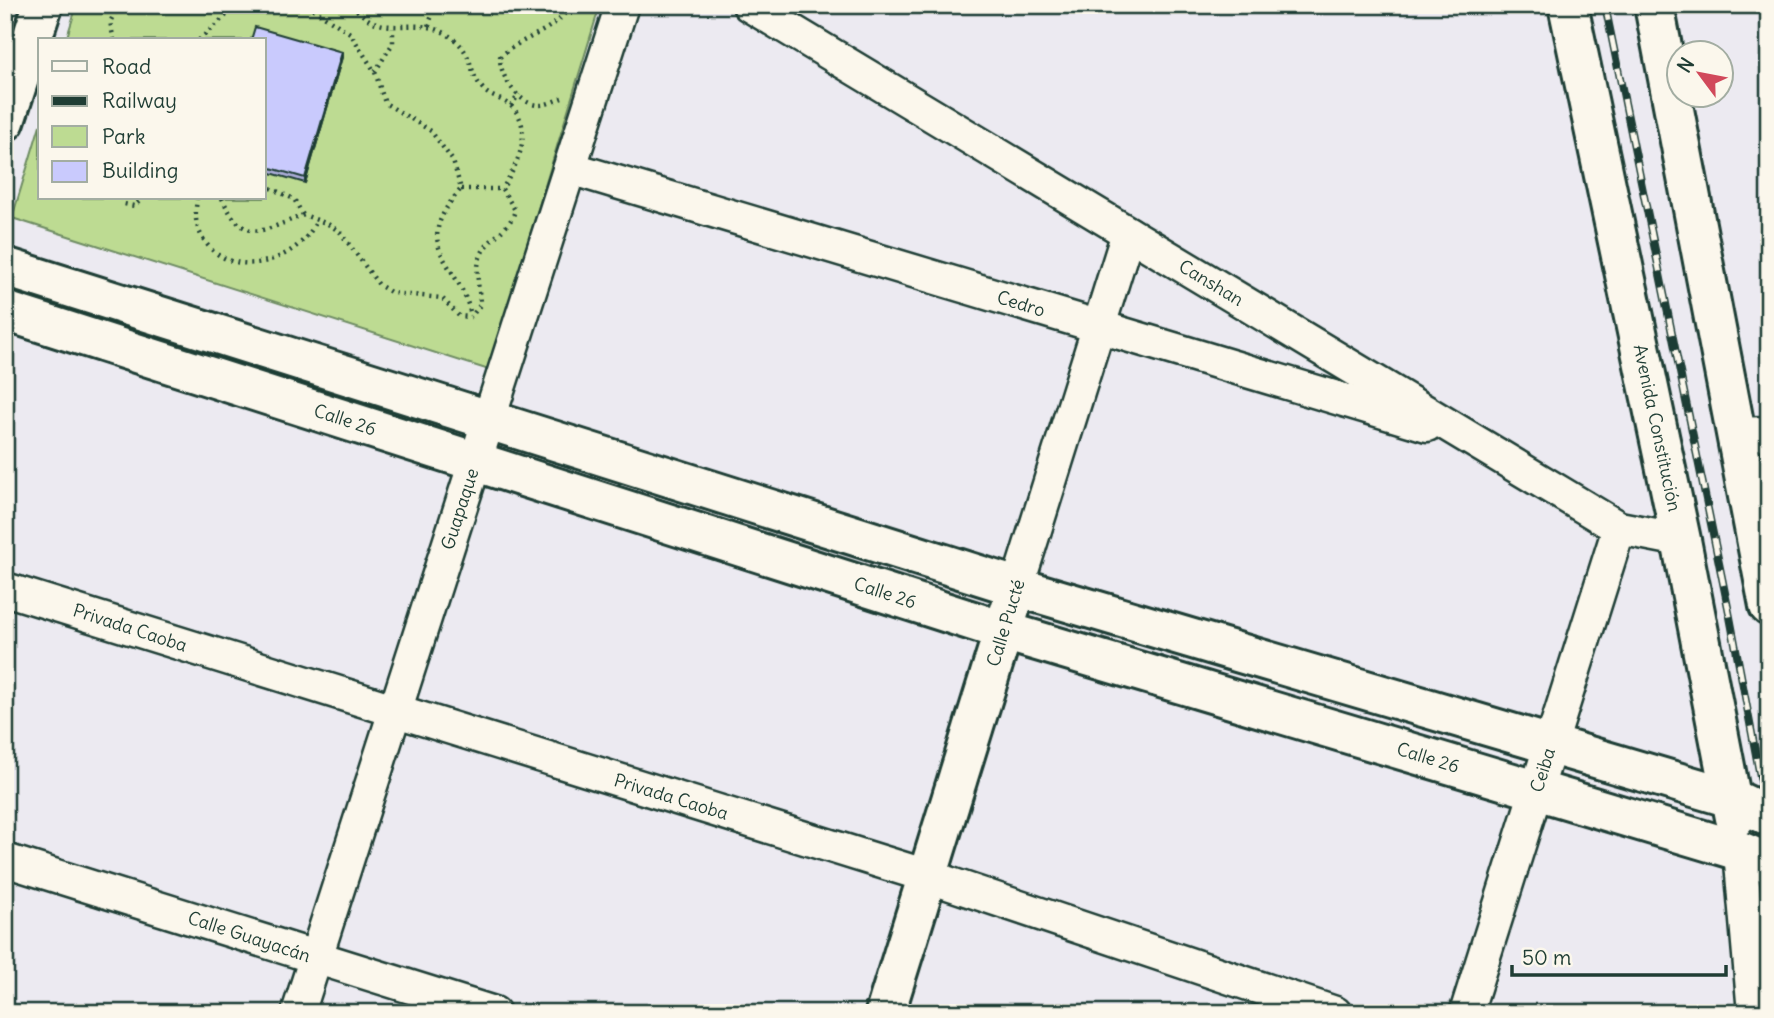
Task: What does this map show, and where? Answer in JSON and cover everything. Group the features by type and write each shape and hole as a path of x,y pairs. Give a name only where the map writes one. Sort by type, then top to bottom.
{"main road":[{"path":"5,121 43,5"},
{"name":"Avenida Constitución","path":"1568,5 1681,540 1731,798 1754,857"},
{"path":"1654,5 1752,433 1769,606"},
{"path":"5,267 1017,587 1731,798 1769,816"},
{"name":"Calle 26","path":"5,311 1004,631 1754,857"},
{"name":"Calle Pucté","path":"885,1013 1017,587"}],"street":[{"name":"Guapaque","path":"298,1013 622,5"},
{"name":"Canshan","path":"749,5 1619,528 1681,540"},
{"name":"Cedro","path":"570,168 1471,439"},
{"name":"Calle Pucté","path":"1017,587 1128,233"},
{"name":"Ceiba","path":"1466,1013 1619,528"},
{"name":"Privada Caoba","path":"5,589 928,876 1335,1013"},
{"path":"1754,857 1754,1013"},
{"name":"Calle Guayacán","path":"5,860 494,1013"}],"path":[{"path":"114,38 110,22 119,5"},
{"path":"201,38 231,11 252,5"},
{"path":"307,5 350,33 375,72 385,103 432,131 453,161 461,190"},
{"path":"352,5 363,18 393,28 428,26 457,42 472,63 484,91 511,106 521,123 523,138 519,159 502,188"},
{"path":"428,26 436,5"},
{"path":"571,5 565,16 551,27 520,41 500,57 500,68 519,94 529,102 540,105 572,96 591,103"},
{"path":"375,72 393,43 393,28"},
{"path":"511,106 519,94"},
{"path":"266,186 294,199 303,215 340,232 379,285 391,293 442,298 459,316 471,317"},
{"path":"471,317 468,299 448,269 437,242 438,227 447,204 461,190 502,188"},
{"path":"471,317 480,305 476,279 481,254 513,222 515,210 502,188"},
{"path":"123,200 124,204 134,206 141,200"},
{"path":"197,200 197,224 207,243 222,255 237,262 274,261 310,237 317,220"},
{"path":"223,200 234,219 253,232 262,232 303,215"}],"green space":[{"path":"77,5 600,5 489,370 12,218 38,132 38,200 266,200 266,38 67,38"}],"building":[{"path":"255,27 342,52 305,178 266,167 266,38 252,38"}],"railway":[{"path":"1605,5 1730,617 1769,824"}]}
